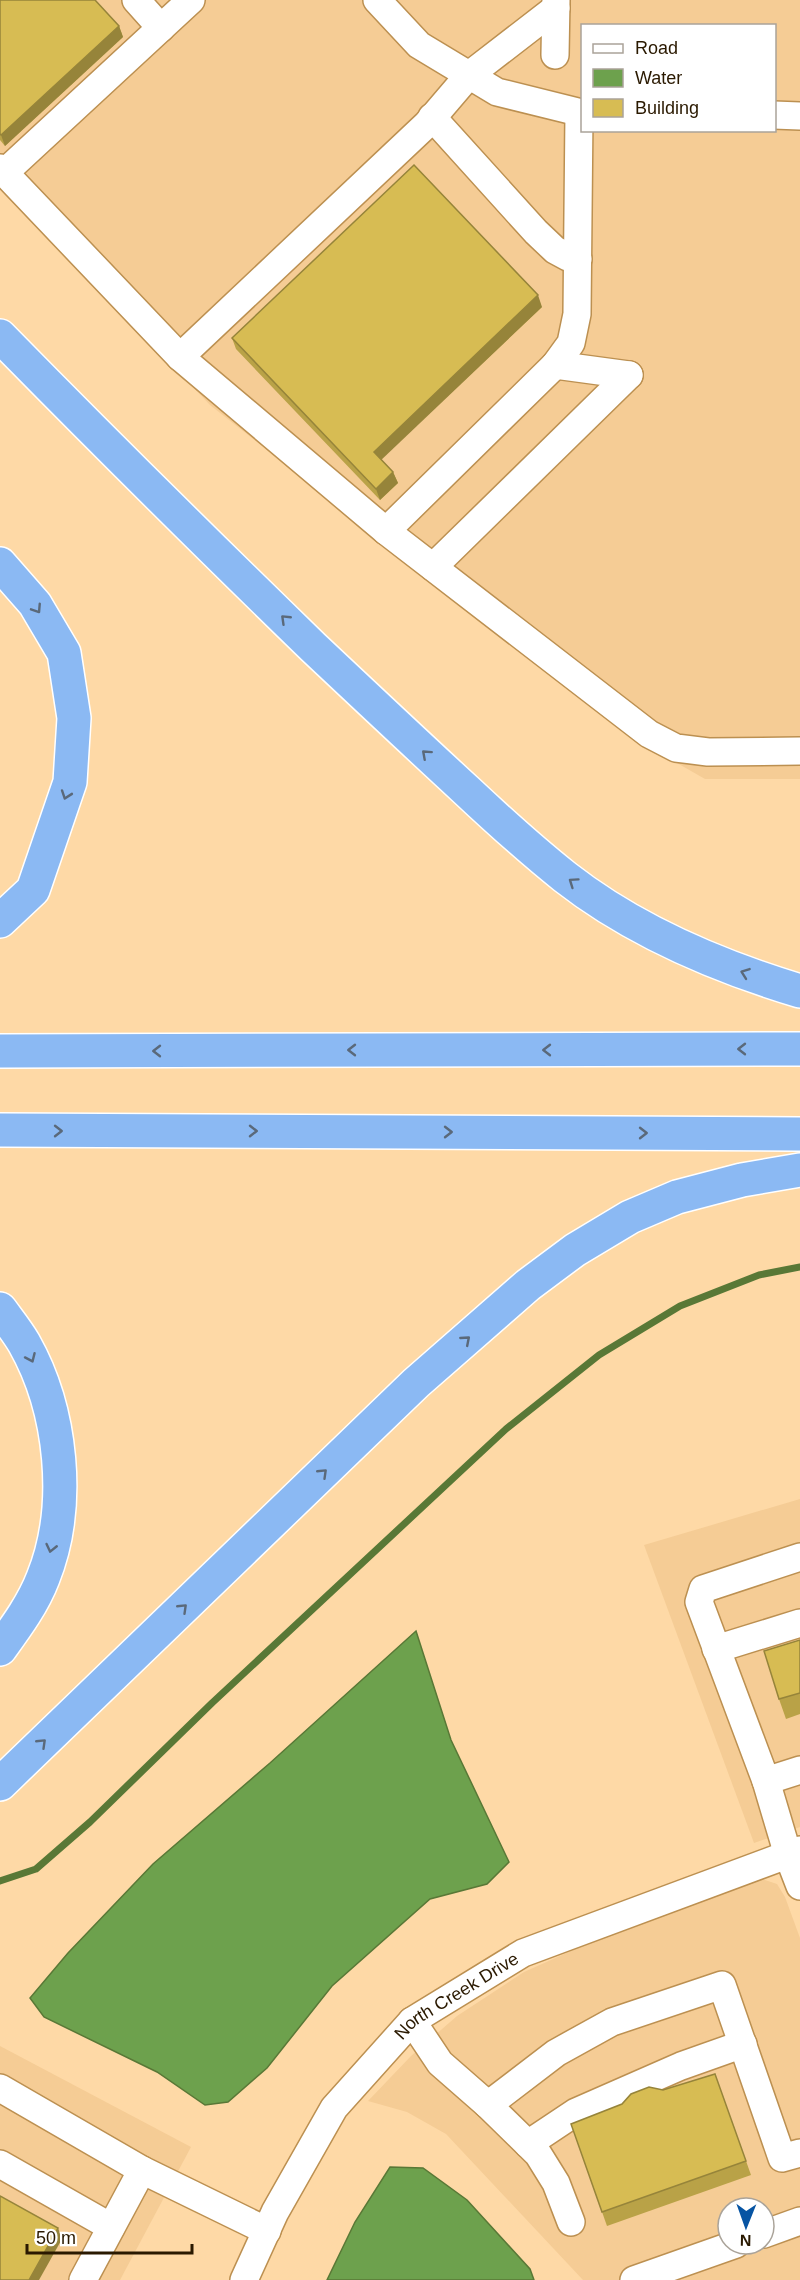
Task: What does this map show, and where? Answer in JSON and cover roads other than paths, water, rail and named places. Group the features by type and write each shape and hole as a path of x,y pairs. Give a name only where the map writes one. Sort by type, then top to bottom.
{"highway":[{"path":"0,336 199,536 388,718 566,878 610,908 659,936 718,963 800,991"},
{"path":"0,564 35,604 64,653 75,718 70,782 33,890 0,921"},
{"path":"0,1051 800,1049"},
{"path":"0,1130 800,1134"},
{"path":"0,1784 416,1383 565,1257 630,1217 677,1197 742,1180 800,1170"},
{"path":"0,1309 23,1342 42,1387 56,1438 60,1471 59,1508 43,1577 28,1609 0,1649"}],"street":[{"path":"136,0 161,28"},
{"path":"191,0 2,171 180,357 386,531 649,734 676,748 708,752 800,752"},
{"path":"377,0 419,45 468,76 497,92 581,113 577,314 572,343 555,364 386,531"},
{"path":"180,357 432,117 468,76 556,4"},
{"path":"555,55 556,4"},
{"path":"776,115 800,116"},
{"path":"432,117 536,232 555,250 578,259"},
{"path":"433,567 628,375 555,364"},
{"path":"800,1557 703,1588 699,1602 794,1852 800,1887"},
{"path":"716,1649 800,1623"},
{"path":"766,1781 800,1770"},
{"name":"North Creek Drive","path":"244,2280 267,2230 334,2108 412,2021 523,1953 794,1852"},
{"path":"488,2105 556,2052 612,2022 722,1984 782,2158 800,2153"},
{"path":"412,2021 440,2063 488,2105 538,2154 556,2183 571,2222"},
{"path":"528,2144 576,2112 681,2066 743,2044"},
{"path":"0,2088 142,2170 267,2230"},
{"path":"0,2164 111,2228"},
{"path":"82,2280 142,2170"},
{"path":"776,2230 800,2221"},
{"path":"634,2280 716,2251"}],"water":[{"path":"416,1631 451,1740 509,1862 487,1884 430,1899 332,1986 267,2068 228,2102 205,2105 157,2072 44,2017 30,1998 68,1953 153,1864 270,1763"},
{"path":"390,2167 423,2168 467,2200 530,2269 534,2280 327,2280 355,2222"}],"waterway":[{"path":"0,1881 36,1869 90,1822 212,1703 506,1429 599,1355 680,1306 759,1275 800,1267"}]}
